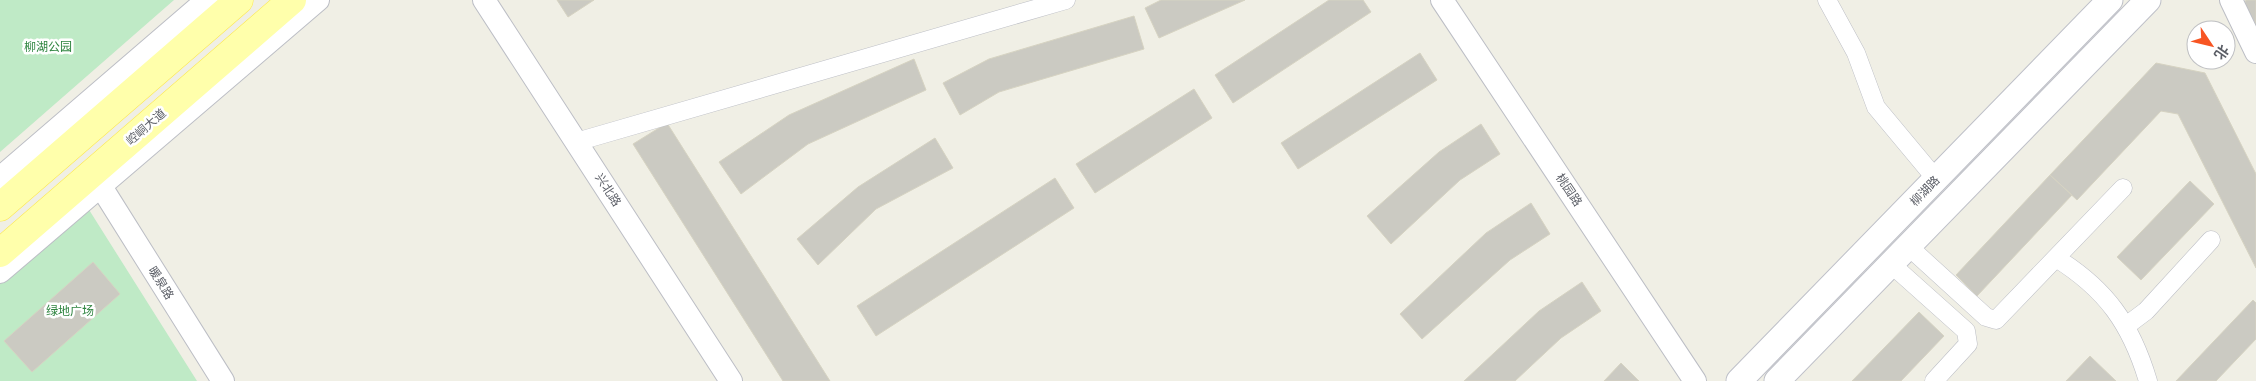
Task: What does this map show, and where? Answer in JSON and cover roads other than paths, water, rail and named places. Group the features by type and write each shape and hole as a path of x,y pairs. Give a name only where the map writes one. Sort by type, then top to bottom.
{"main road":[{"path":"0,207 239,0"},
{"name":"崆峒大道","path":"0,253 292,0"},
{"name":"柳湖路","path":"1739,381 2110,0"},
{"path":"1777,381 2148,0"}],"street":[{"path":"0,178 207,0"},
{"path":"0,272 318,0"},
{"name":"兴北路","path":"484,0 731,381"},
{"path":"576,142 1066,0"},
{"name":"桃园路","path":"1442,0 1695,381"},
{"path":"1827,0 1856,53 1876,107 1936,179"},
{"path":"2231,0 2256,52"},
{"name":"暖泉路","path":"100,185 222,381"},
{"path":"1908,246 1986,317 1996,320 2123,188"},
{"path":"2126,326 2146,311 2211,240"},
{"path":"2056,258 2094,286 2126,326 2139,353 2148,381"},
{"path":"1891,264 1966,332 1968,344 1934,381"}],"park label":[{"name":"柳湖公园","path":"48,47"},
{"name":"绿地广场","path":"70,311"}]}
